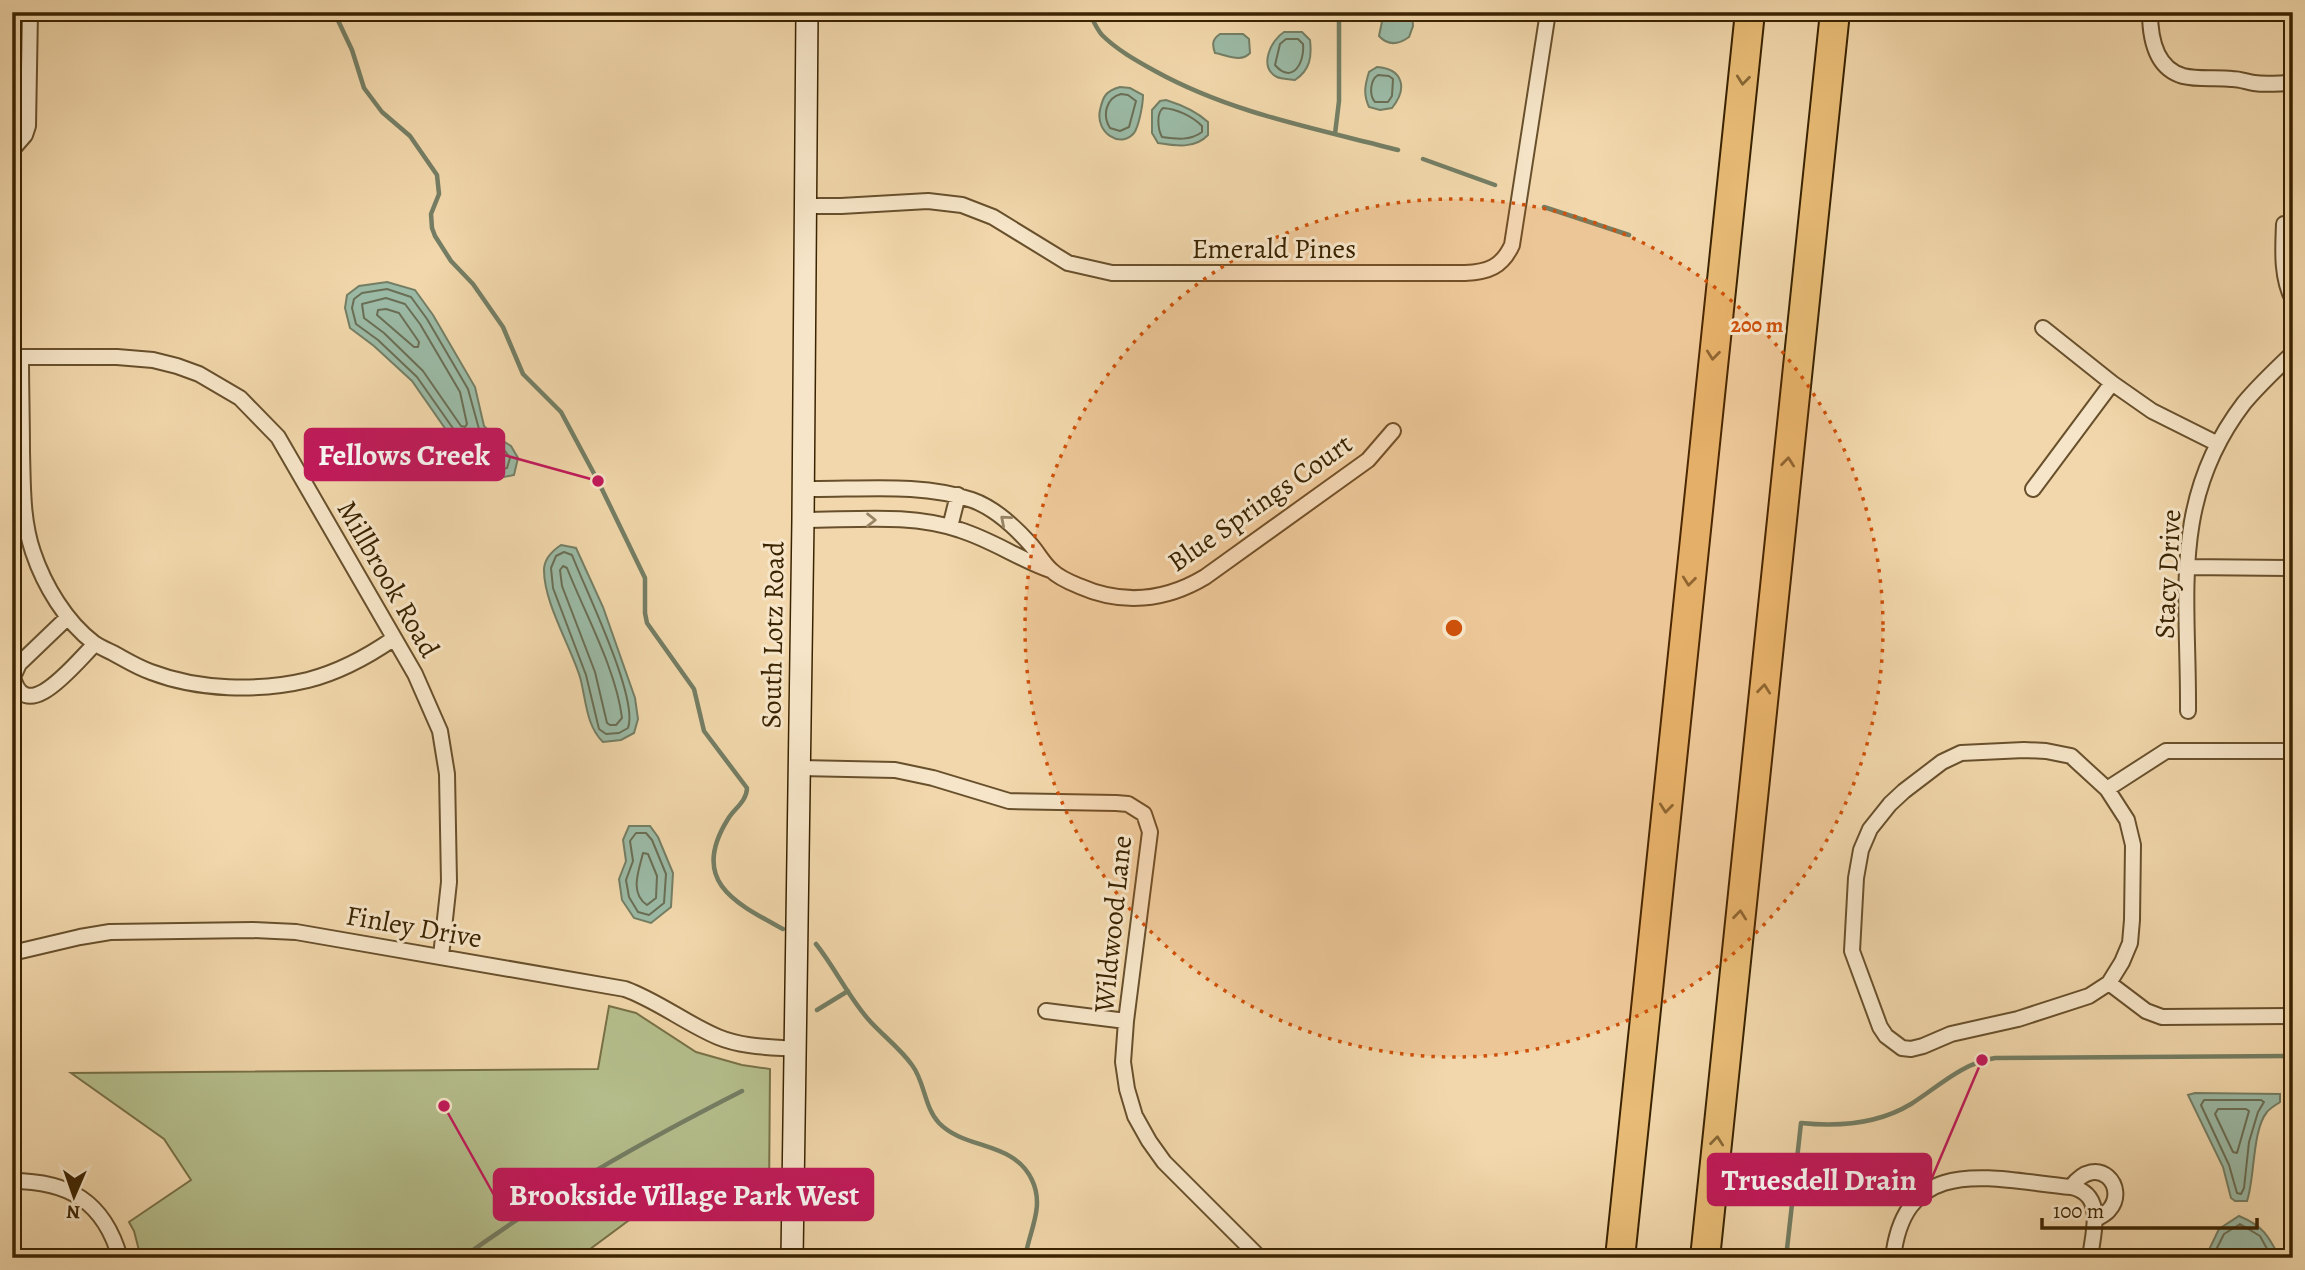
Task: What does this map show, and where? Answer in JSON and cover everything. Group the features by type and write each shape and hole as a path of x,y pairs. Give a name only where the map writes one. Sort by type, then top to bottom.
{"highway":[{"path":"1620,1258 1750,12"},
{"path":"1705,1258 1835,12"}],"street":[{"path":"13,149 25,135 28,126 30,12"},
{"name":"South Lotz Road","path":"792,1258 803,520 807,12"},
{"name":"Emerald Pines","path":"805,206 928,201 962,205 993,217 1061,260 1082,268 1112,273 1465,273 1489,270 1506,258 1512,245 1529,149 1548,12"},
{"path":"2150,12 2150,28 2156,51 2171,71 2198,78 2293,83"},
{"path":"2284,224 2284,275 2293,300"},
{"path":"2043,328 2112,383 2169,421 2218,444"},
{"name":"Stacy Drive","path":"2188,711 2187,567 2188,539 2195,499 2218,444 2244,404 2293,353"},
{"path":"17,357 26,527 41,573 68,617 95,644 132,664 165,677 199,684 249,687 287,684 325,675 361,660 393,639"},
{"name":"Millbrook Road","path":"17,357 117,357 153,360 199,374 240,398 267,423 289,452 427,699 440,731 445,758 449,882 441,956"},
{"path":"2033,489 2112,383"},
{"name":"Blue Springs Court","path":"803,489 923,489 958,495 982,504 1000,515 1030,544 1051,570 1070,582 1108,596 1135,599 1176,592 1205,577 1368,460 1394,431"},
{"path":"950,527 958,495"},
{"path":"803,520 902,520 950,527 977,536 1035,565 1051,570"},
{"path":"2187,567 2293,568"},
{"path":"68,617 19,664 13,677 16,689 22,695 32,698 43,693 95,644"},
{"path":"2024,750 2059,752 2071,756 2107,789 2127,821 2133,845 2130,943 2109,983 2088,996 2018,1019 1951,1034 1912,1049 1902,1048 1885,1036 1880,1027 1852,951 1856,878 1861,850 1870,829 1904,791 1942,762 1961,753 2024,750"},
{"path":"2107,789 2166,751 2293,751"},
{"name":"Wildwood Lane","path":"800,768 895,770 933,778 996,799 1116,803 1136,808 1144,814 1150,832 1126,1021 1124,1075 1135,1116 1164,1162 1260,1258"},
{"name":"Finley Drive","path":"12,953 110,932 267,930 307,933 625,989 648,997 719,1038 747,1045 795,1049"},
{"path":"2109,983 2146,1011 2162,1017 2293,1016"},
{"path":"1046,1011 1126,1021"},
{"path":"2071,1187 2086,1172 2103,1173 2110,1179 2116,1198 2109,1210 2095,1220"},
{"path":"1893,1258 1899,1225 1908,1209 1928,1188 1945,1181 1971,1178 2071,1187 2086,1192 2091,1197 2095,1220 2090,1258"},
{"path":"12,1181 48,1183 82,1198 97,1211 109,1228 120,1258"}],"green space":[{"path":"609,1006 636,1013 696,1052 742,1065 770,1069 769,1198 659,1198 578,1258 141,1258 129,1222 191,1180 164,1139 71,1073 598,1069"}],"water":[{"path":"1384,12 1412,12 1413,26 1409,37 1393,43 1386,42 1379,36"},
{"path":"1284,32 1302,32 1310,40 1309,63 1295,80 1277,77 1268,67 1271,47"},
{"path":"1220,34 1243,34 1249,39 1250,53 1238,58 1215,53 1213,42"},
{"path":"1377,67 1393,71 1400,81 1400,93 1392,108 1380,110 1369,107 1367,102 1365,90 1369,72"},
{"path":"1120,87 1130,88 1143,95 1136,130 1129,138 1116,139 1105,132 1099,118 1108,92"},
{"path":"1166,100 1189,109 1208,122 1208,135 1191,144 1158,143 1152,133 1152,110 1160,101"},
{"path":"387,282 415,290 433,315 475,387 484,426 511,446 518,458 514,475 494,479 474,470 412,381 350,328 345,308 347,295 359,286"},
{"path":"561,545 576,548 603,607 635,698 638,719 634,733 621,740 603,742 597,736 587,712 576,665 548,596 545,562"},
{"path":"629,826 650,826 658,837 673,873 671,907 651,923 634,918 622,900 619,879 626,861 623,840"},
{"path":"2280,1094 2280,1102 2267,1112 2262,1120 2247,1201 2235,1201 2231,1198 2223,1167 2188,1095"},
{"path":"2239,1216 2264,1232 2280,1258 2205,1258 2219,1229"}],"waterway":[{"path":"334,12 352,50 364,88 382,112 410,136 437,175 439,194 431,214 435,236 451,261 473,284 503,327 523,374 561,412 645,578 647,623 694,689 704,731 747,788 745,797 728,819 717,840 713,859 716,874 723,888 734,899 783,929"},
{"path":"1089,12 1100,32 1114,46 1184,86 1243,109 1398,150"},
{"path":"1335,134 1339,101 1339,12"},
{"path":"1423,159 1495,185"},
{"path":"1544,207 1629,235"},
{"path":"816,944 861,1010 912,1065 920,1079 930,1110 939,1123 962,1138 1014,1158 1024,1167 1036,1190 1037,1200 1025,1258"},
{"path":"817,1010 848,991"},
{"path":"1786,1258 1801,1123 1858,1123 1885,1116 1911,1104 1961,1070 1995,1058 2293,1056"},
{"path":"462,1258 599,1169 742,1091"}],"place":[{"name":"Fellows Creek","path":"598,481"},
{"name":"Truesdell Drain","path":"1982,1060"},
{"name":"Brookside Village Park West","path":"444,1106"}]}
